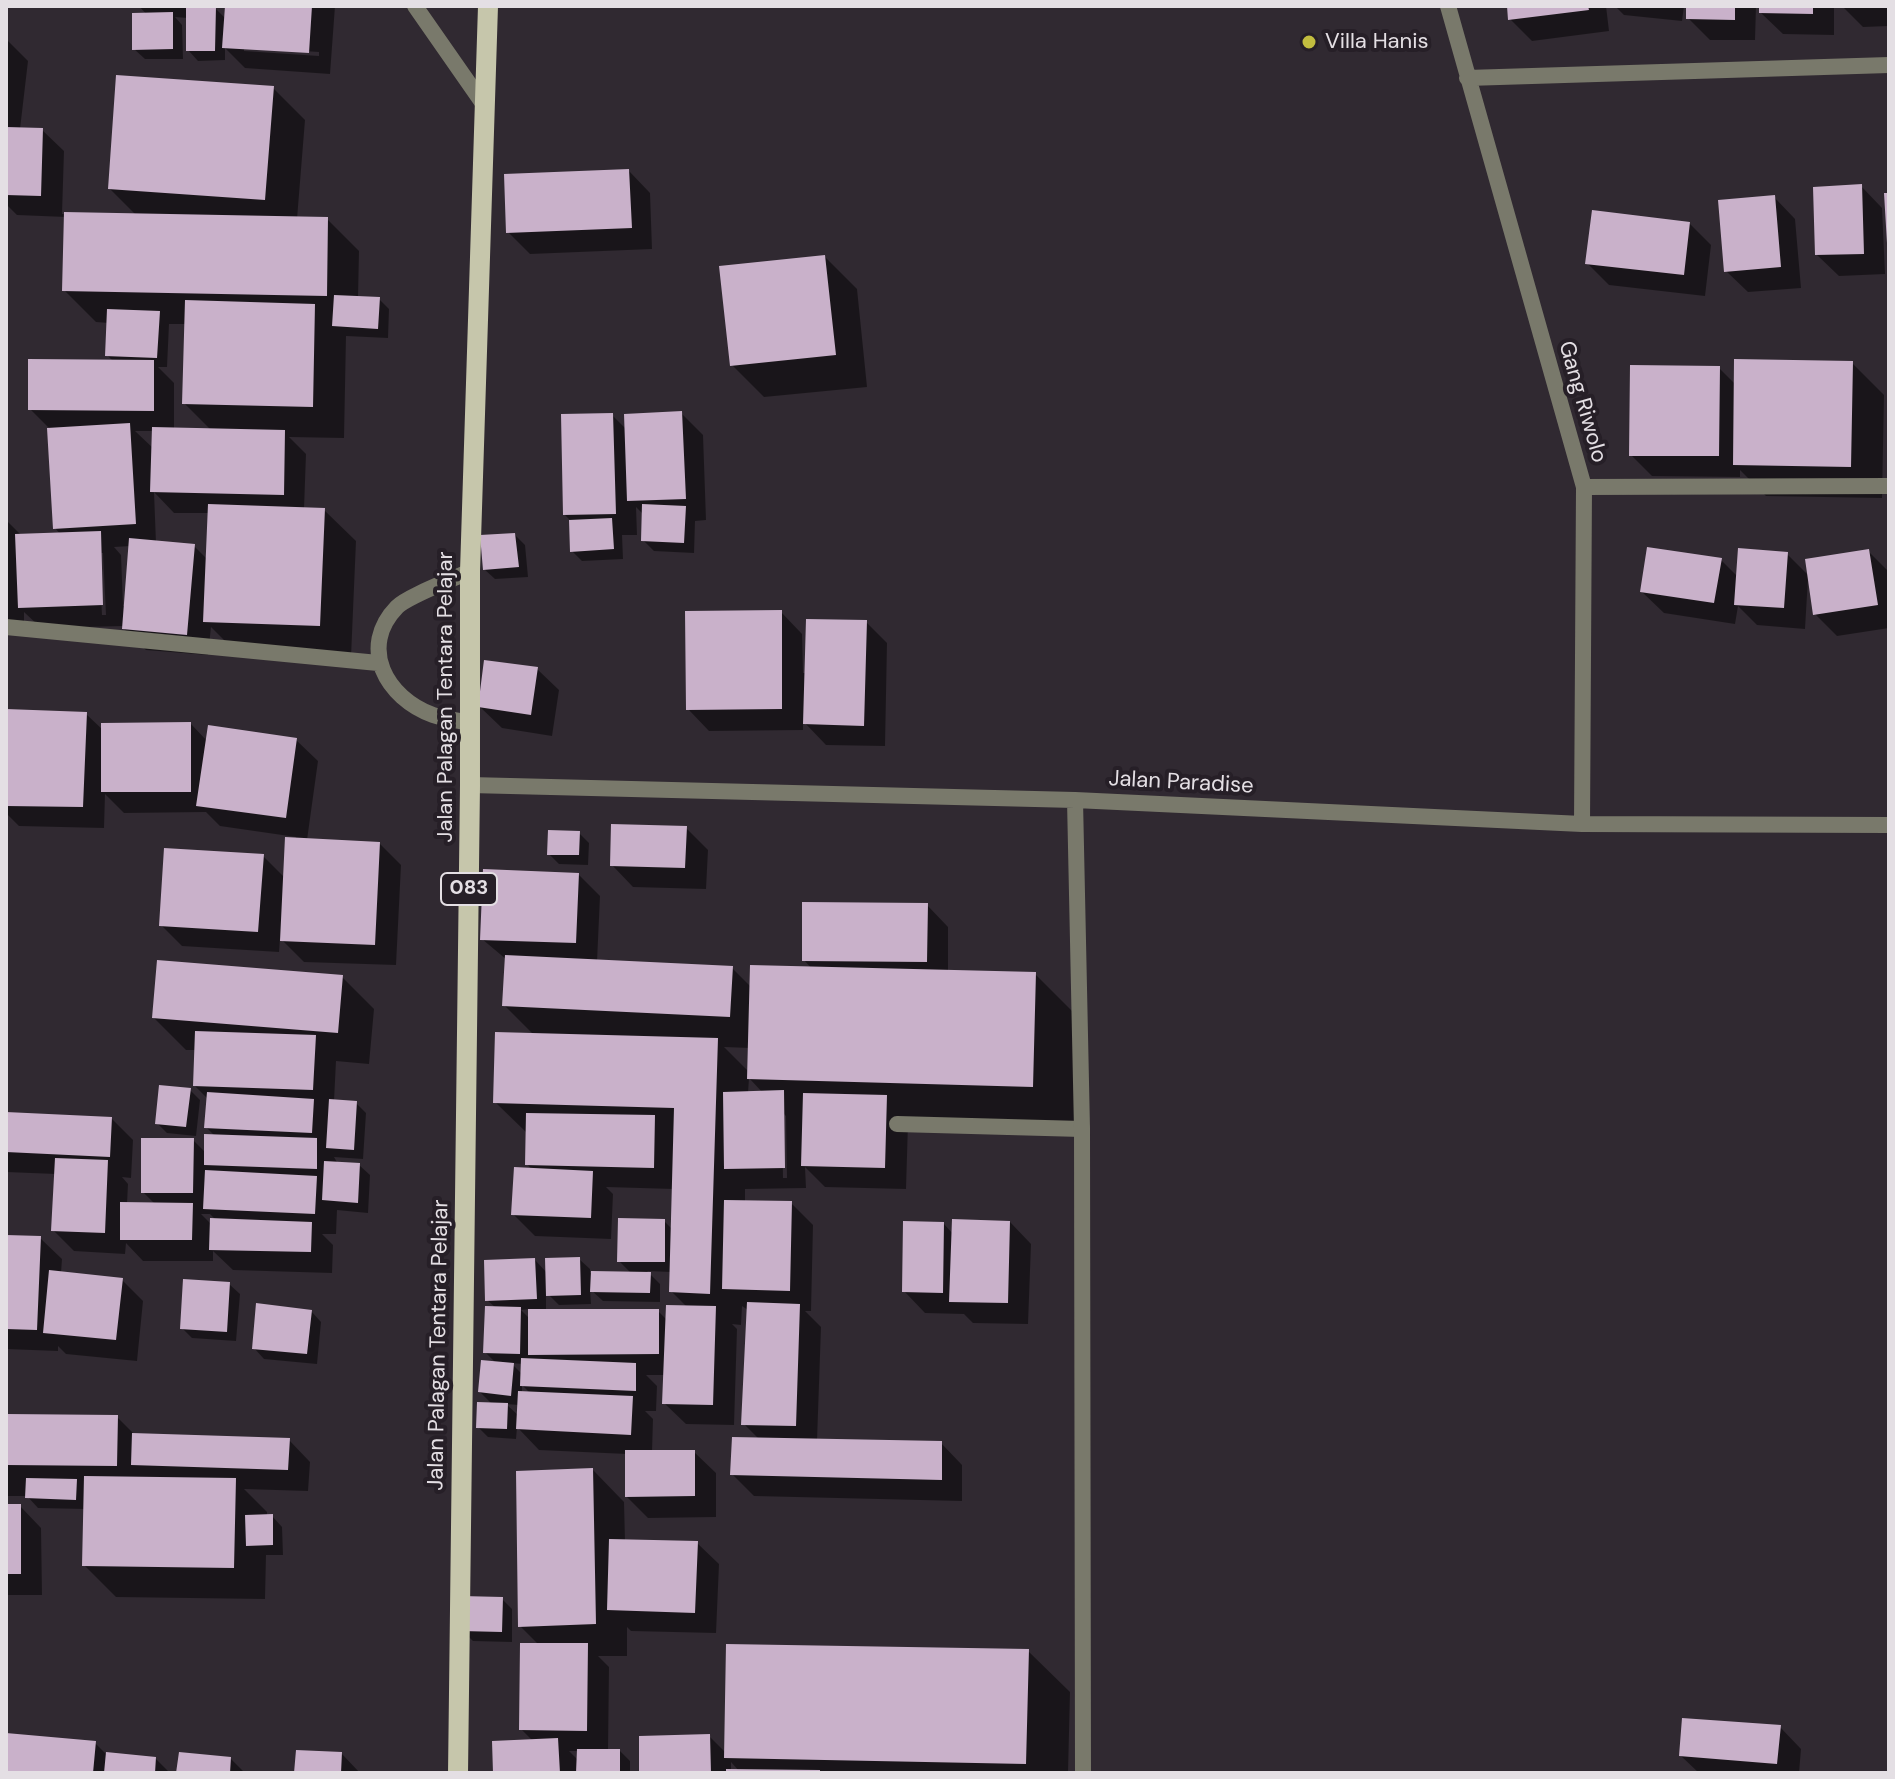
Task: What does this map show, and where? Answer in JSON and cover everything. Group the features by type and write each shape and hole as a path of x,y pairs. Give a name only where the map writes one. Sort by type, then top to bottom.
{"main road":[{"name":"Jalan Palagan Tentara Pelajar","path":"458,1773 470,571 488,6"}],"street":[{"path":"415,6 484,105"},
{"name":"Gang Riwolo","path":"1448,6 1584,487 1582,824"},
{"path":"1467,78 1889,65"},
{"path":"1584,487 1889,486"},
{"path":"469,723 433,715 408,702 389,683 378,663 379,635 398,606 470,571"},
{"path":"6,627 378,663"},
{"name":"Jalan Paradise","path":"470,785 1075,800 1582,824 1889,825"},
{"path":"1075,800 1082,1129 1083,1773"},
{"path":"897,1124 1082,1129"}],"building":[{"path":"216,6 215,51 186,51 186,7"},
{"path":"225,6 312,6 309,53 222,48"},
{"path":"1507,6 1588,6 1589,10 1508,20"},
{"path":"1686,6 1735,6 1735,20 1686,19"},
{"path":"1759,6 1813,6 1813,14 1759,13"},
{"path":"173,12 173,49 132,50 132,13"},
{"path":"116,75 274,86 265,200 108,189"},
{"path":"6,127 43,128 41,196 6,195"},
{"path":"629,169 632,228 506,233 504,174"},
{"path":"1862,184 1864,254 1815,255 1813,187"},
{"path":"1884,193 1889,193 1889,243 1887,243"},
{"path":"1775,195 1781,267 1724,272 1718,200"},
{"path":"1592,210 1690,222 1684,275 1585,264"},
{"path":"64,212 328,217 327,296 62,291"},
{"path":"825,255 836,355 730,366 719,266"},
{"path":"334,295 380,297 378,329 332,326"},
{"path":"185,300 315,304 313,407 182,404"},
{"path":"107,309 160,311 157,358 105,356"},
{"path":"28,359 154,360 154,411 28,410"},
{"path":"1734,359 1853,361 1851,467 1733,465"},
{"path":"1630,365 1720,366 1719,456 1629,456"},
{"path":"682,411 686,499 627,501 624,414"},
{"path":"613,413 616,514 563,515 561,414"},
{"path":"130,423 136,524 53,529 47,428"},
{"path":"152,427 285,430 284,495 150,492"},
{"path":"208,504 325,508 320,626 203,622"},
{"path":"642,504 686,506 684,543 641,541"},
{"path":"612,518 614,549 570,552 569,520"},
{"path":"101,531 103,605 18,608 15,534"},
{"path":"515,533 519,567 483,570 480,535"},
{"path":"129,538 195,544 187,635 122,629"},
{"path":"1647,547 1722,558 1714,603 1640,592"},
{"path":"1738,548 1788,552 1784,608 1734,605"},
{"path":"1869,549 1878,605 1813,615 1805,559"},
{"path":"782,610 782,709 686,710 685,611"},
{"path":"806,619 867,620 864,726 803,724"},
{"path":"484,660 538,667 531,715 478,707"},
{"path":"6,709 87,712 83,807 6,806"},
{"path":"191,722 191,792 101,792 101,723"},
{"path":"208,725 297,738 286,818 196,806"},
{"path":"611,824 687,826 685,868 610,866"},
{"path":"548,830 580,831 579,855 547,855"},
{"path":"285,837 380,842 375,945 280,941"},
{"path":"164,848 264,854 258,932 159,926"},
{"path":"483,869 579,873 576,943 480,940"},
{"path":"802,902 928,903 927,962 802,961"},
{"path":"505,955 733,966 730,1017 502,1006"},
{"path":"157,960 343,975 338,1033 152,1018"},
{"path":"750,965 1036,972 1033,1087 747,1079"},
{"path":"195,1031 316,1035 313,1090 193,1086"},
{"path":"495,1032 718,1038 710,1294 669,1292 674,1108 493,1103"},
{"path":"159,1085 191,1088 186,1127 155,1124"},
{"path":"784,1090 785,1168 724,1169 723,1092"},
{"path":"207,1092 314,1099 312,1133 204,1128"},
{"path":"803,1093 887,1095 885,1168 801,1166"},
{"path":"329,1099 357,1101 354,1150 326,1148"},
{"path":"6,1112 112,1117 110,1157 6,1152"},
{"path":"526,1113 655,1115 654,1168 525,1165"},
{"path":"204,1134 317,1138 317,1169 204,1165"},
{"path":"141,1138 194,1138 193,1193 141,1193"},
{"path":"55,1158 108,1160 105,1233 51,1231"},
{"path":"324,1161 360,1163 358,1203 322,1200"},
{"path":"514,1167 593,1171 591,1218 511,1215"},
{"path":"205,1170 317,1176 315,1214 203,1209"},
{"path":"724,1200 792,1201 790,1291 722,1289"},
{"path":"120,1202 193,1203 192,1240 120,1240"},
{"path":"210,1218 312,1222 311,1252 209,1250"},
{"path":"618,1218 665,1219 665,1262 617,1262"},
{"path":"952,1219 1010,1221 1008,1303 949,1302"},
{"path":"903,1221 944,1222 943,1293 902,1292"},
{"path":"6,1235 41,1236 37,1330 6,1329"},
{"path":"580,1257 581,1295 546,1296 545,1258"},
{"path":"535,1258 537,1299 485,1301 484,1260"},
{"path":"49,1270 123,1278 116,1340 43,1333"},
{"path":"591,1271 651,1272 650,1293 590,1292"},
{"path":"183,1279 230,1282 227,1332 180,1329"},
{"path":"747,1302 800,1304 796,1426 741,1425"},
{"path":"256,1303 312,1310 307,1354 252,1349"},
{"path":"666,1305 716,1306 713,1405 662,1404"},
{"path":"485,1306 521,1307 520,1354 483,1353"},
{"path":"528,1309 659,1309 659,1354 528,1355"},
{"path":"521,1358 636,1363 636,1391 520,1386"},
{"path":"481,1360 514,1363 511,1396 478,1392"},
{"path":"518,1391 633,1396 631,1435 516,1429"},
{"path":"477,1402 508,1403 507,1429 476,1428"},
{"path":"6,1414 118,1415 117,1466 6,1465"},
{"path":"132,1433 290,1438 288,1470 131,1465"},
{"path":"732,1437 942,1441 942,1480 730,1475"},
{"path":"625,1450 695,1450 695,1496 625,1497"},
{"path":"593,1468 596,1624 518,1627 516,1471"},
{"path":"84,1476 236,1478 234,1568 82,1566"},
{"path":"26,1478 77,1479 76,1500 25,1498"},
{"path":"6,1504 21,1504 21,1574 6,1574"},
{"path":"273,1514 273,1545 246,1546 245,1515"},
{"path":"609,1539 698,1541 695,1613 607,1610"},
{"path":"461,1596 503,1597 502,1632 461,1631"},
{"path":"520,1643 588,1643 587,1731 519,1730"},
{"path":"726,1644 1029,1649 1026,1764 724,1758"},
{"path":"1682,1718 1781,1725 1777,1764 1679,1756"},
{"path":"6,1733 96,1741 93,1773 6,1771"},
{"path":"710,1734 711,1773 639,1773 639,1736"},
{"path":"558,1738 560,1773 493,1773 492,1741"},
{"path":"577,1749 620,1749 620,1773 576,1773"},
{"path":"296,1750 342,1752 341,1773 294,1773"},
{"path":"106,1752 156,1757 155,1773 104,1773"},
{"path":"179,1752 231,1757 230,1773 176,1773"},
{"path":"726,1769 820,1770 820,1773 726,1773"}],"place":[{"name":"Villa Hanis","path":"1309,42"}]}
